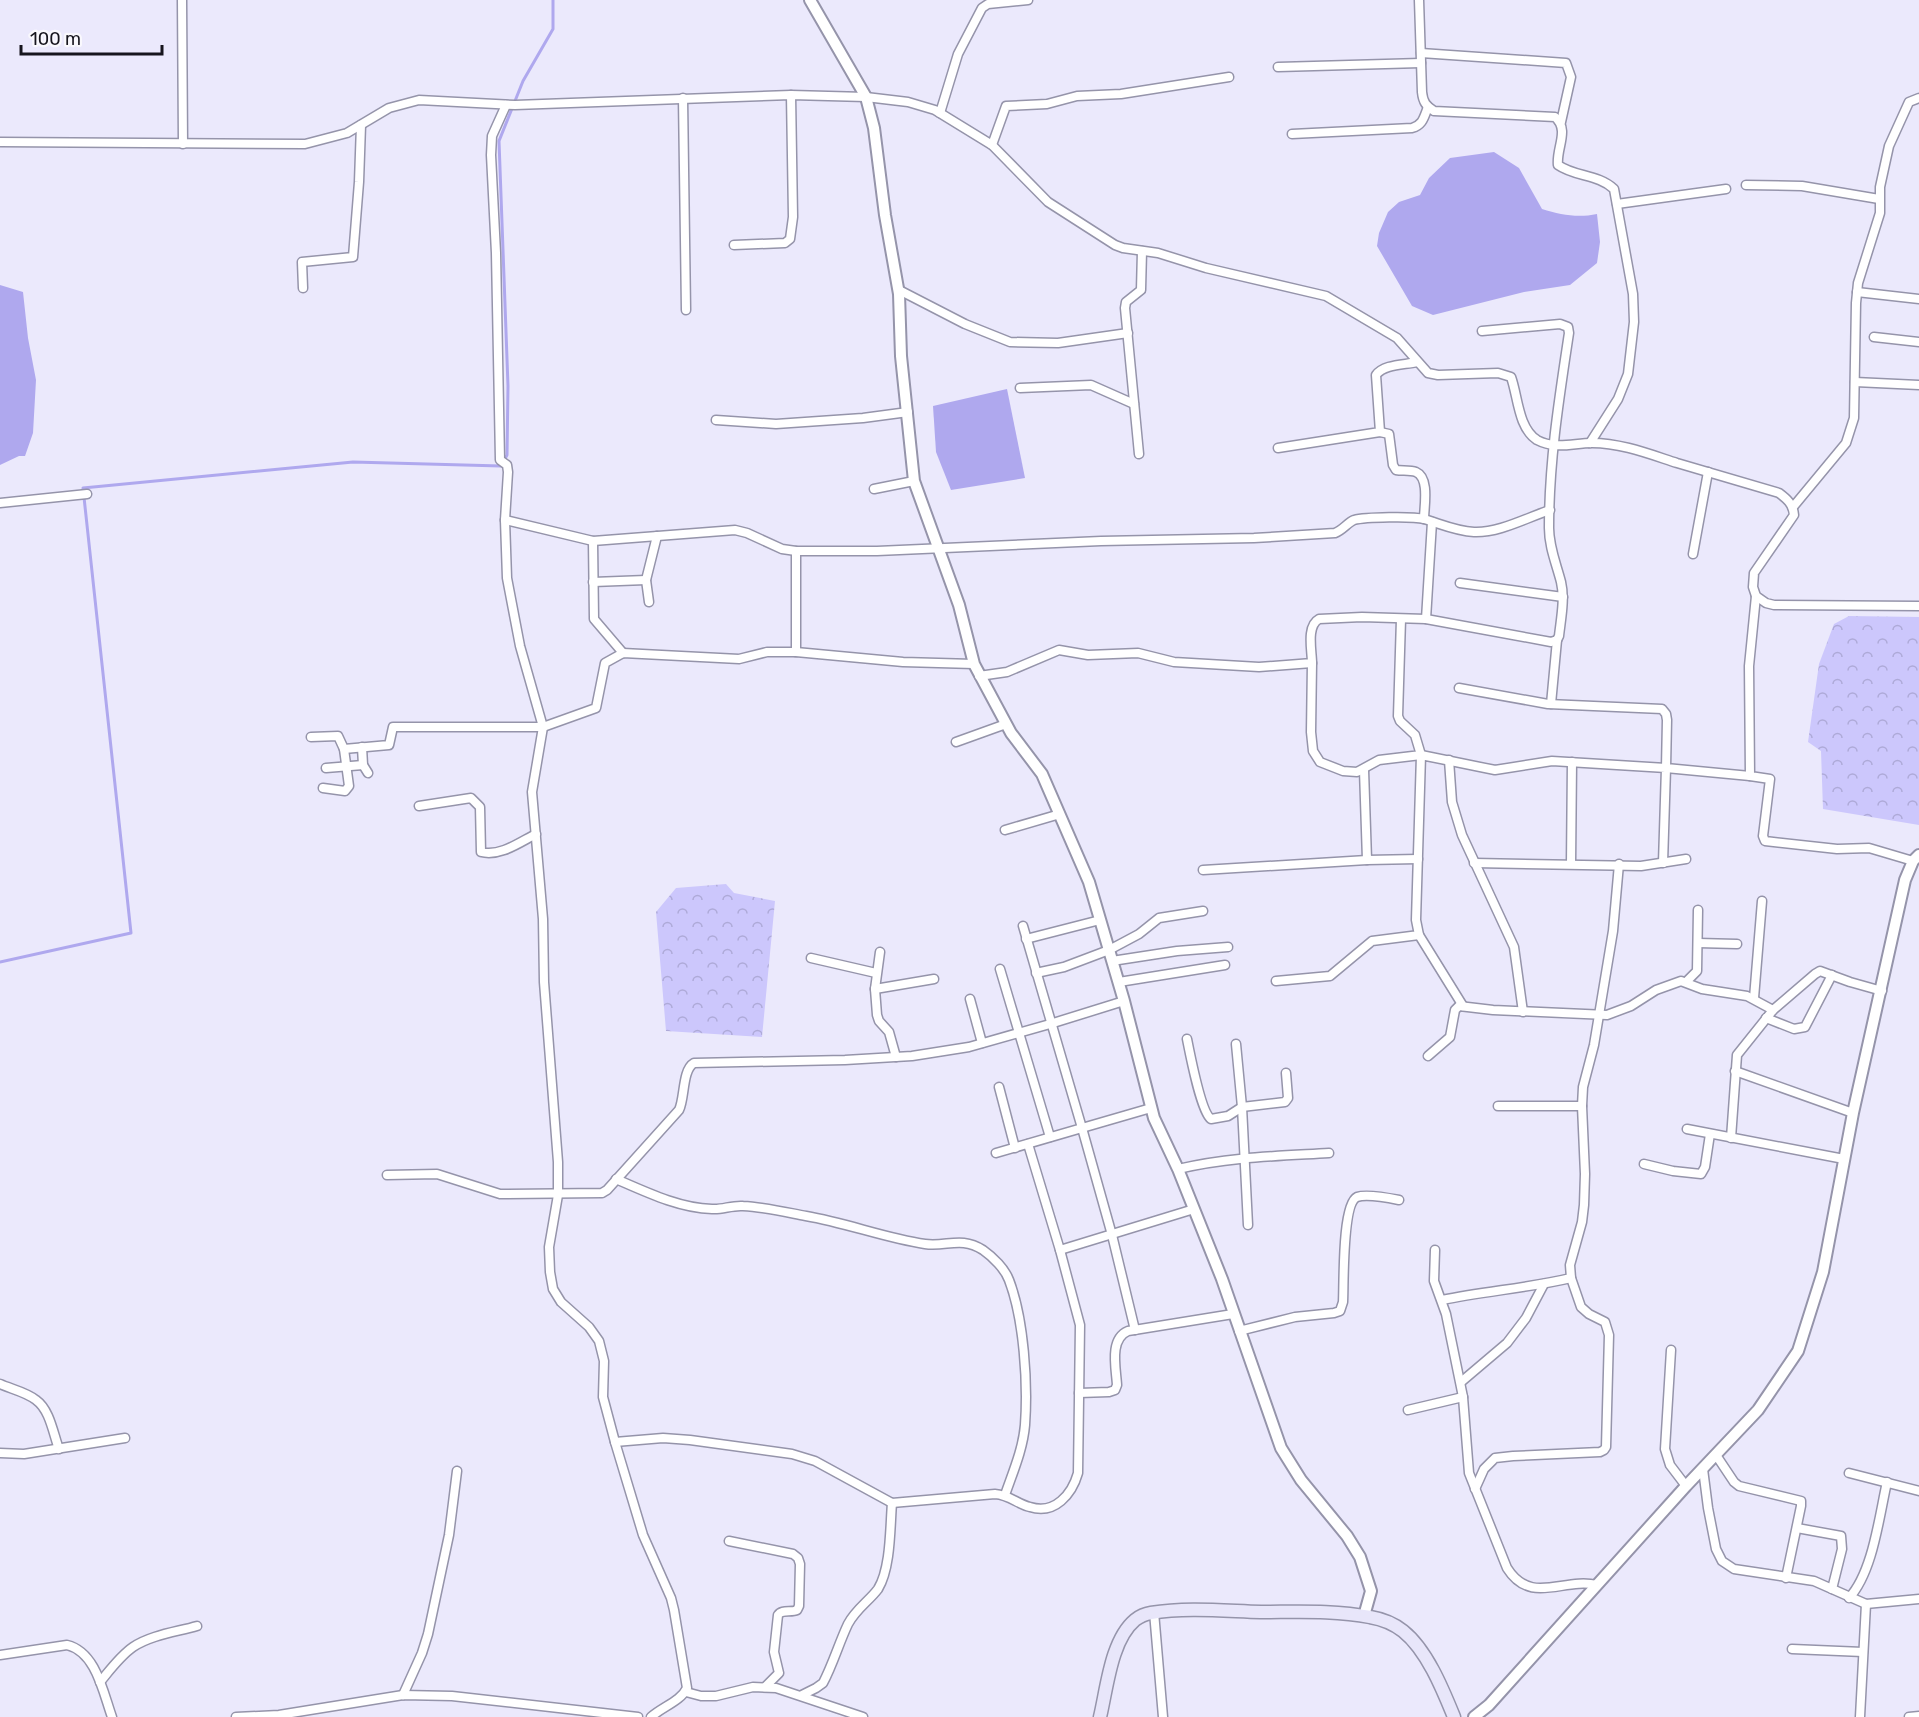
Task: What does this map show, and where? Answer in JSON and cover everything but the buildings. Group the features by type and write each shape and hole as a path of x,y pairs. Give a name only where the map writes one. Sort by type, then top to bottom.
{"main road":[{"path":"1100,1717 1120,1639 1136,1619 1154,1612 1202,1610 1341,1613 1388,1622 1412,1640 1429,1664 1454,1717"}],"street":[{"path":"182,0 183,144"},
{"path":"810,0 866,97 874,128 885,215 899,290 902,356 914,481 959,604 974,663 1006,724 1042,774 1089,882 1124,1000 1150,1108 1178,1169 1222,1279 1281,1448 1301,1480 1347,1536 1360,1557 1371,1591 1364,1616"},
{"path":"940,113 958,54 982,8 988,4 1028,0"},
{"path":"1419,0 1423,101 1428,107 1434,111 1555,117 1561,122"},
{"path":"1421,53 1566,63 1571,77 1561,122 1563,132 1558,165 1600,179 1614,189 1633,294 1634,322 1628,374 1618,399 1590,443"},
{"path":"1278,67 1421,63"},
{"path":"992,145 1006,106 1047,104 1077,96 1121,94 1229,77"},
{"path":"0,142 305,144 347,133 389,108 419,100 511,105 791,95 866,97 908,102 940,113 992,145 1047,202 1115,245 1326,296 1397,339 1428,373 1438,375 1498,373 1511,377 1521,417 1536,439 1552,445 1573,446 1590,443 1628,448 1779,493 1793,507 1794,515 1754,573 1753,586 1756,596 1749,666 1750,776"},
{"path":"734,245 785,243 790,239 792,217 791,95"},
{"path":"684,98 687,310"},
{"path":"1793,507 1846,443 1854,418 1857,292 1862,268 1880,213 1879,199 1894,132 1909,102 1919,98"},
{"path":"511,105 492,136 491,155 507,578 520,646 543,727 532,792 543,919 546,1004 558,1162 558,1195 549,1247 552,1281 561,1302 589,1327 599,1341 604,1361 603,1397 643,1535 674,1610 687,1682 686,1692"},
{"path":"1292,134 1418,127 1428,107"},
{"path":"303,288 302,262 353,257 361,125"},
{"path":"1746,185 1802,186 1879,199"},
{"path":"1617,204 1726,189"},
{"path":"1139,454 1126,302 1141,290 1150,252"},
{"path":"899,290 965,324 1010,342 1058,343 1128,333"},
{"path":"1857,292 1919,299"},
{"path":"1482,331 1560,324 1568,327 1552,445 1551,548 1563,597 1551,704"},
{"path":"1874,337 1919,342"},
{"path":"1380,432 1376,375 1386,368 1417,362"},
{"path":"1855,382 1919,385"},
{"path":"1020,388 1091,385 1134,404"},
{"path":"716,420 776,424 863,418 908,412"},
{"path":"1278,448 1380,432 1389,434 1394,468 1399,471 1415,472 1422,478 1428,521 1426,619"},
{"path":"1693,554 1708,472"},
{"path":"874,489 914,481"},
{"path":"0,503 87,494"},
{"path":"505,520 593,541 735,530 782,549 796,551 1254,538 1335,533 1343,530 1355,520 1364,519 1428,521 1456,530 1475,532 1503,526 1550,510"},
{"path":"649,602 646,580 657,536"},
{"path":"593,541 594,620 623,652"},
{"path":"796,551 796,652"},
{"path":"593,582 646,580"},
{"path":"1460,583 1563,597"},
{"path":"1756,596 1774,605 1919,606"},
{"path":"1474,1717 1489,1705 1686,1486 1758,1410 1798,1350 1823,1272 1853,1113 1905,880 1916,858 1869,848 1837,849 1765,841 1763,836 1770,779 1666,768 1552,761 1495,770 1421,755 1379,760 1357,772 1342,771 1326,765 1320,762 1313,751 1311,628 1319,619 1362,617 1426,619 1551,642 1557,640"},
{"path":"1401,619 1398,716 1400,721 1415,735 1421,755 1416,920 1419,935 1463,1006"},
{"path":"980,676 1007,672 1059,650 1088,655 1138,653 1174,662 1259,667 1312,663"},
{"path":"344,748 389,745 393,727 543,727 596,708 605,663 623,652 738,659 767,652 796,652 903,663 974,663"},
{"path":"1459,688 1551,704 1662,710 1667,720 1663,863"},
{"path":"956,742 1006,724"},
{"path":"310,737 338,736 344,748 349,786 345,791 323,788"},
{"path":"326,768 365,769 362,747"},
{"path":"1449,760 1452,802 1474,863 1514,947 1523,1012"},
{"path":"1571,864 1572,762"},
{"path":"1364,770 1367,860"},
{"path":"419,806 471,798 480,807 481,852 513,848 536,834"},
{"path":"1005,830 1060,814"},
{"path":"1474,863 1641,866 1686,859"},
{"path":"1203,870 1367,860 1418,860"},
{"path":"1475,1489 1484,1469 1495,1458 1604,1450 1608,1326 1581,1307 1571,1278 1570,1265 1582,1222 1584,1205 1585,1174 1581,1106 1583,1088 1594,1045 1613,931 1619,864"},
{"path":"1754,998 1762,901"},
{"path":"1686,982 1696,971 1698,910"},
{"path":"1111,955 1159,918 1203,911"},
{"path":"1026,939 1100,920"},
{"path":"1023,926 1112,1235 1135,1330"},
{"path":"1276,981 1330,976 1372,941 1419,935"},
{"path":"1698,944 1737,944"},
{"path":"1036,973 1111,955 1228,947"},
{"path":"880,952 876,973 876,1015 889,1032 896,1057"},
{"path":"811,958 876,973"},
{"path":"1119,982 1225,965"},
{"path":"1000,969 1050,1137"},
{"path":"1731,1138 1737,1055 1773,1010 1815,974 1824,972 1882,991"},
{"path":"1766,1018 1794,1029 1805,1027 1832,975"},
{"path":"875,990 934,979"},
{"path":"1428,1056 1450,1037 1455,1010 1459,1006 1523,1012 1598,1015 1618,1012 1656,990 1673,983 1686,982 1702,989 1754,998 1773,1010"},
{"path":"970,999 982,1043"},
{"path":"387,1175 437,1174 500,1194 602,1193 679,1110 683,1103 689,1065 694,1063 845,1060 896,1057 959,1049 1020,1033 1124,1000"},
{"path":"1187,1039 1207,1117 1211,1119 1228,1116 1242,1107 1286,1102 1288,1098 1286,1073"},
{"path":"1236,1044 1242,1107 1248,1225"},
{"path":"1735,1071 1853,1113"},
{"path":"999,1087 1015,1148"},
{"path":"1498,1106 1581,1106"},
{"path":"996,1153 1150,1108"},
{"path":"1687,1129 1844,1159"},
{"path":"1644,1164 1673,1171 1701,1174 1705,1167 1710,1134"},
{"path":"615,1442 663,1438 792,1454 815,1461 892,1503 1005,1495 1038,1509 1066,1499 1074,1489 1078,1473 1080,1325 1028,1144"},
{"path":"1178,1169 1214,1161 1329,1153"},
{"path":"616,1179 690,1206 713,1209 744,1206 776,1210 838,1221 866,1232 927,1244 957,1241 982,1249 997,1262 1009,1278 1017,1308 1022,1344 1025,1425 1021,1447 1005,1495"},
{"path":"1239,1331 1296,1317 1340,1311 1343,1302 1346,1221 1352,1202 1357,1197 1399,1200"},
{"path":"1060,1250 1194,1209"},
{"path":"1435,1250 1434,1281 1442,1300 1461,1382 1467,1461 1475,1489 1506,1568 1520,1582 1529,1587 1546,1589 1573,1584 1597,1585"},
{"path":"1442,1300 1571,1278"},
{"path":"1461,1382 1507,1343 1526,1318 1544,1284"},
{"path":"1079,1393 1115,1390 1117,1385 1117,1338 1121,1334 1233,1314"},
{"path":"1671,1350 1665,1449 1670,1465 1686,1486"},
{"path":"0,1384 35,1398 41,1404 58,1449"},
{"path":"1407,1410 1463,1397"},
{"path":"0,1453 24,1454 125,1438"},
{"path":"1716,1455 1739,1486 1801,1501 1786,1578"},
{"path":"1703,1469 1716,1549 1722,1561 1734,1569 1814,1581 1866,1604 1919,1599"},
{"path":"403,1695 422,1653 433,1615 449,1535 457,1471"},
{"path":"1849,1473 1919,1491"},
{"path":"1849,1598 1860,1585 1868,1564 1887,1482"},
{"path":"802,1695 823,1683 848,1624 881,1582 887,1560 892,1503"},
{"path":"1797,1528 1841,1536 1842,1549 1832,1589"},
{"path":"729,1541 793,1554 798,1558 800,1564 799,1606 797,1610 780,1612 778,1615 774,1652 779,1673 765,1687"},
{"path":"1860,1717 1866,1604"},
{"path":"1154,1612 1164,1717"},
{"path":"100,1682 135,1646 197,1626"},
{"path":"0,1655 67,1645 76,1647 84,1652 100,1682 112,1717"},
{"path":"1792,1649 1863,1652"},
{"path":"651,1717 659,1709 686,1692 701,1696 716,1696 753,1687 776,1688 802,1695 863,1717"},
{"path":"236,1717 279,1715 403,1695 452,1696 564,1713 638,1717"},
{"path":"1909,1717 1919,1716"}],"green space":[{"path":"1849,616 1919,617 1919,825 1823,809 1821,751 1808,742 1819,664 1834,624"},
{"path":"726,884 734,893 775,901 762,1037 666,1031 656,912 676,888"}],"shaded area":[{"path":"1494,152 1519,168 1542,209 1570,215 1597,214 1600,242 1597,263 1570,285 1524,292 1433,315 1412,306 1377,246 1379,233 1388,212 1399,202 1420,195 1429,178 1450,158"},
{"path":"0,285 23,292 36,380 33,433 25,456 19,456 0,465"},
{"path":"1007,389 1025,478 951,490 936,452 933,406"}],"waterway":[{"path":"0,962 131,933 83,488 353,462 501,466 507,455 508,386 499,141 523,81 553,29 553,0"}]}
